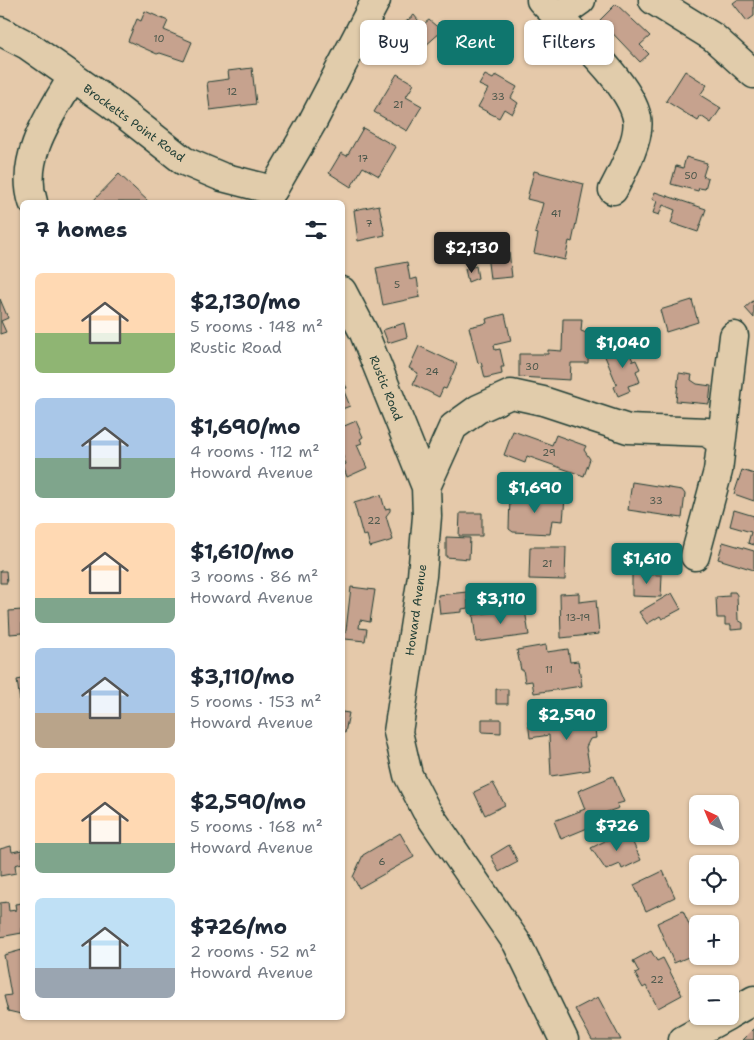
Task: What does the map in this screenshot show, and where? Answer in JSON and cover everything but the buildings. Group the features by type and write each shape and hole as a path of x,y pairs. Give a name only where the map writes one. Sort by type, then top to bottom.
{"street":[{"name":"Brocketts Point Road","path":"0,31 27,45 110,103 184,161 222,177 279,196 313,121 376,0"},
{"path":"581,0 549,9 627,92 638,120 630,157 613,190"},
{"path":"653,0 712,37 754,74"},
{"path":"32,200 28,186 34,150 50,115 72,78"},
{"name":"Rustic Road","path":"345,298 364,333 426,487"},
{"path":"695,556 718,472 734,336"},
{"name":"Howard Avenue","path":"564,1040 517,943 426,810 408,775 398,732 422,576 428,516 426,487 453,427 478,409 511,394 543,401 628,429 707,432 721,442"},
{"path":"739,1009 754,1000"},
{"path":"683,1040 710,1025"}]}
